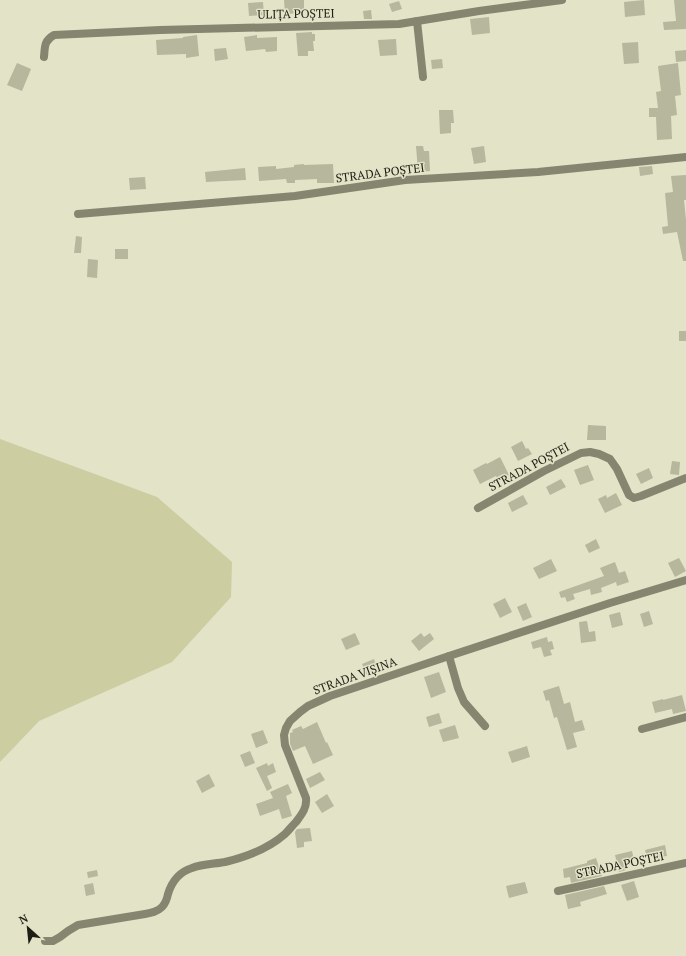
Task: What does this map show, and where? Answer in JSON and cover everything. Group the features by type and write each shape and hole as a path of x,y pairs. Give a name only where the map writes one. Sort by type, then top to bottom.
{"street":[{"name":"ULIȚA POȘTEI","path":"44,57 45,44 49,38 54,35 160,30 399,24 479,11 562,0"},
{"path":"417,21 423,77"},
{"name":"STRADA POȘTEI","path":"78,214 295,196 404,180 538,172 686,157"},
{"name":"STRADA POȘTEI","path":"478,508 544,471 581,453 590,452 610,458 617,469 629,495 634,498 686,478"},
{"name":"STRADA VIȘINA","path":"45,941 53,941 78,925 155,912 166,902 174,881 179,874 195,867 239,858 276,841 287,833 306,807 306,798 289,756 284,735 290,721 308,706 323,698 449,656 610,603 686,580"},
{"path":"449,656 458,688 464,702 485,726"},
{"path":"642,729 686,717"},
{"name":"STRADA POȘTEI","path":"558,890 686,863"}],"green space":[{"path":"0,439 157,497 232,562 231,597 172,662 39,721 0,762"}],"building":[{"path":"284,0 304,0 304,13 285,14"},
{"path":"644,0 645,15 625,17 624,2"},
{"path":"674,0 686,0 686,29 664,30 663,22 676,21"},
{"path":"399,1 402,9 392,12 389,4"},
{"path":"263,2 264,15 249,16 248,3"},
{"path":"371,10 372,19 364,19 363,11"},
{"path":"489,17 490,33 472,35 470,19"},
{"path":"312,32 312,34 315,34 315,41 313,41 314,51 308,51 308,56 298,56 296,33"},
{"path":"197,35 199,56 186,58 186,54 157,55 156,40 183,38"},
{"path":"257,35 257,38 277,37 277,51 266,52 265,49 246,51 244,37"},
{"path":"396,39 397,55 380,56 378,40"},
{"path":"638,42 639,63 624,64 622,43"},
{"path":"226,48 228,59 215,61 214,49"},
{"path":"686,50 686,61 676,62 675,51"},
{"path":"442,59 443,68 432,69 431,60"},
{"path":"17,63 31,69 22,91 7,85"},
{"path":"678,63 681,95 675,96 677,115 671,116 672,139 657,140 656,117 649,117 649,108 658,108 656,92 661,91 658,66"},
{"path":"439,110 453,110 454,123 451,123 451,133 440,134"},
{"path":"416,146 423,146 424,151 429,151 430,171 418,172"},
{"path":"484,146 486,162 474,164 471,148"},
{"path":"304,164 333,164 334,183 317,183 317,179 295,180 295,183 287,183 286,179 259,181 258,167 276,166 276,169"},
{"path":"652,166 653,174 640,176 639,167"},
{"path":"245,168 246,180 206,182 205,172"},
{"path":"686,175 686,200 684,200 686,220 686,261 683,261 677,232 663,234 662,227 668,226 665,193 673,192 671,176"},
{"path":"145,177 146,189 130,190 129,178"},
{"path":"76,236 82,237 81,253 74,253"},
{"path":"115,249 128,249 128,259 115,259"},
{"path":"88,259 98,260 97,278 87,277"},
{"path":"679,331 686,331 686,341 679,341"},
{"path":"588,425 606,426 606,440 587,440"},
{"path":"522,441 526,449 528,448 532,454 518,461 511,447"},
{"path":"500,457 509,475 498,480 496,476 480,484 473,470"},
{"path":"672,461 680,462 679,475 670,474"},
{"path":"588,465 594,480 580,485 574,470"},
{"path":"649,468 653,478 641,484 636,474"},
{"path":"561,479 566,487 550,495 546,487"},
{"path":"616,493 622,505 605,513 598,499 606,495 607,498"},
{"path":"523,495 528,504 512,512 508,503"},
{"path":"596,539 600,548 589,553 585,545"},
{"path":"679,558 686,571 675,577 668,563"},
{"path":"551,559 557,571 539,579 533,568"},
{"path":"615,562 619,573 625,571 629,582 617,586 616,582 601,588 602,592 591,595 590,589 573,594 575,599 567,602 565,597 561,598 559,592 604,576 600,568"},
{"path":"505,598 512,612 500,618 493,604"},
{"path":"526,603 532,617 523,621 517,607"},
{"path":"649,611 653,624 644,627 640,614"},
{"path":"620,612 623,625 612,628 609,615"},
{"path":"587,621 589,632 595,631 596,641 581,643 579,622"},
{"path":"355,633 360,644 346,650 341,639"},
{"path":"421,633 424,637 430,633 434,639 419,651 411,641"},
{"path":"547,637 548,642 552,641 554,649 550,650 552,655 544,657 541,647 533,649 531,642"},
{"path":"374,659 378,671 367,675 362,664"},
{"path":"439,672 446,692 431,698 424,677"},
{"path":"559,686 564,704 570,702 575,722 582,720 585,730 573,733 577,747 567,750 557,717 554,718 549,700 546,701 543,691"},
{"path":"682,695 686,711 673,714 672,709 655,713 652,702"},
{"path":"439,713 442,723 429,727 426,717"},
{"path":"317,722 333,755 313,764 305,746 293,751 290,744 290,733 293,732 292,730 301,726 303,729"},
{"path":"455,725 459,738 443,742 439,730"},
{"path":"263,730 268,743 256,748 251,734"},
{"path":"527,746 530,757 512,763 508,752"},
{"path":"250,751 255,763 245,767 240,755"},
{"path":"267,763 268,766 273,763 276,772 267,776 272,788 267,791 256,768"},
{"path":"320,772 325,780 310,788 306,779"},
{"path":"209,774 215,786 202,793 196,781"},
{"path":"288,784 292,793 286,796 292,816 282,819 279,809 260,816 256,804 273,798 270,792"},
{"path":"327,794 334,806 322,813 315,802"},
{"path":"310,828 312,841 304,842 304,847 297,848 295,832 297,829"},
{"path":"665,845 667,856 659,857 659,855 647,857 645,850"},
{"path":"632,851 634,860 624,862 626,870 619,872 615,855"},
{"path":"596,858 602,876 571,883 570,877 564,878 563,869 587,863 587,861"},
{"path":"97,870 98,876 88,878 87,872"},
{"path":"634,881 639,897 627,901 621,885"},
{"path":"525,882 528,893 509,898 506,886"},
{"path":"93,883 95,894 86,896 84,885"},
{"path":"604,886 607,894 580,902 581,906 568,909 565,895"}]}
